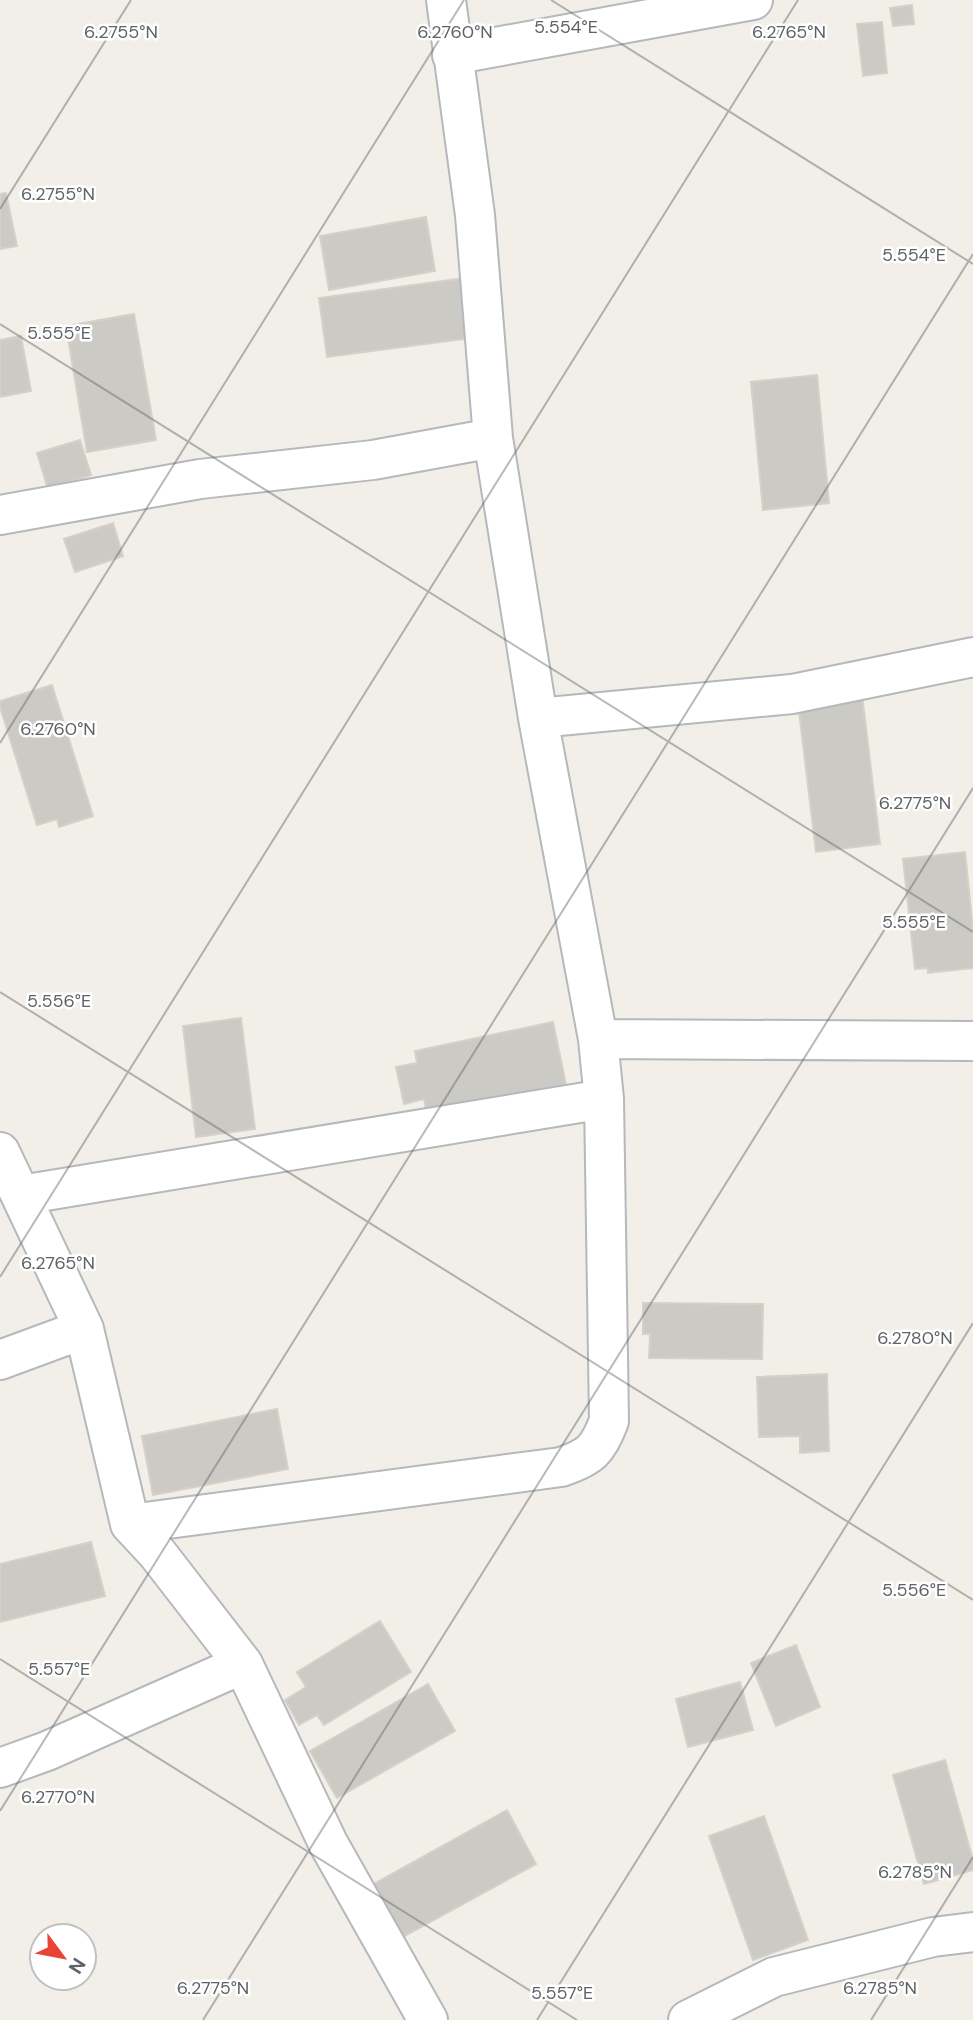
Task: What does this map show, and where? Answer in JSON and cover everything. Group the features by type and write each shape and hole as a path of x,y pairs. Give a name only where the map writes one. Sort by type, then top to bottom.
{"street":[{"path":"130,1524 561,1467 582,1460 594,1451 609,1421 604,1099 598,1039 538,718 493,438 475,215 446,0"},
{"path":"452,55 753,0"},
{"path":"0,515 200,479 373,460 493,438"},
{"path":"538,718 792,694 973,657"},
{"path":"598,1039 973,1041"},
{"path":"20,1195 604,1099"},
{"path":"0,1152 84,1329 130,1524 157,1553 243,1664 328,1843 428,2020"},
{"path":"0,1360 84,1329"},
{"path":"0,1768 47,1751 243,1664"},
{"path":"688,2020 774,1977 933,1937 973,1932"}],"building":[{"path":"912,5 914,24 893,26 890,8"},
{"path":"882,22 887,73 863,76 857,24"},
{"path":"6,193 17,246 0,249 0,194"},
{"path":"426,217 435,271 329,290 320,236"},
{"path":"465,278 472,338 327,357 319,298"},
{"path":"134,314 156,440 87,452 66,326"},
{"path":"21,336 31,391 0,397 0,340"},
{"path":"817,375 829,503 763,510 751,382"},
{"path":"80,440 91,475 48,489 37,453"},
{"path":"113,523 123,556 75,572 64,539"},
{"path":"52,685 93,816 59,827 57,819 37,825 0,707 0,701"},
{"path":"862,695 880,844 816,852 798,703"},
{"path":"965,852 973,929 973,968 928,973 928,968 915,969 903,859"},
{"path":"241,1018 255,1129 196,1137 183,1026"},
{"path":"553,1022 566,1085 427,1114 424,1099 404,1104 396,1067 417,1063 415,1051"},
{"path":"643,1303 763,1304 762,1359 649,1358 650,1334 643,1334"},
{"path":"827,1374 829,1451 800,1453 800,1436 759,1437 757,1377"},
{"path":"277,1409 288,1469 153,1495 142,1436"},
{"path":"91,1542 105,1596 0,1622 0,1564"},
{"path":"380,1621 411,1672 324,1725 317,1715 299,1725 285,1700 306,1687 297,1672"},
{"path":"796,1645 820,1707 776,1726 751,1663"},
{"path":"740,1682 753,1730 688,1747 676,1699"},
{"path":"428,1684 455,1731 337,1798 310,1751"},
{"path":"945,1760 973,1860 973,1870 924,1884 893,1775"},
{"path":"507,1810 536,1864 403,1937 374,1884"},
{"path":"764,1816 808,1940 753,1960 709,1836"}]}
